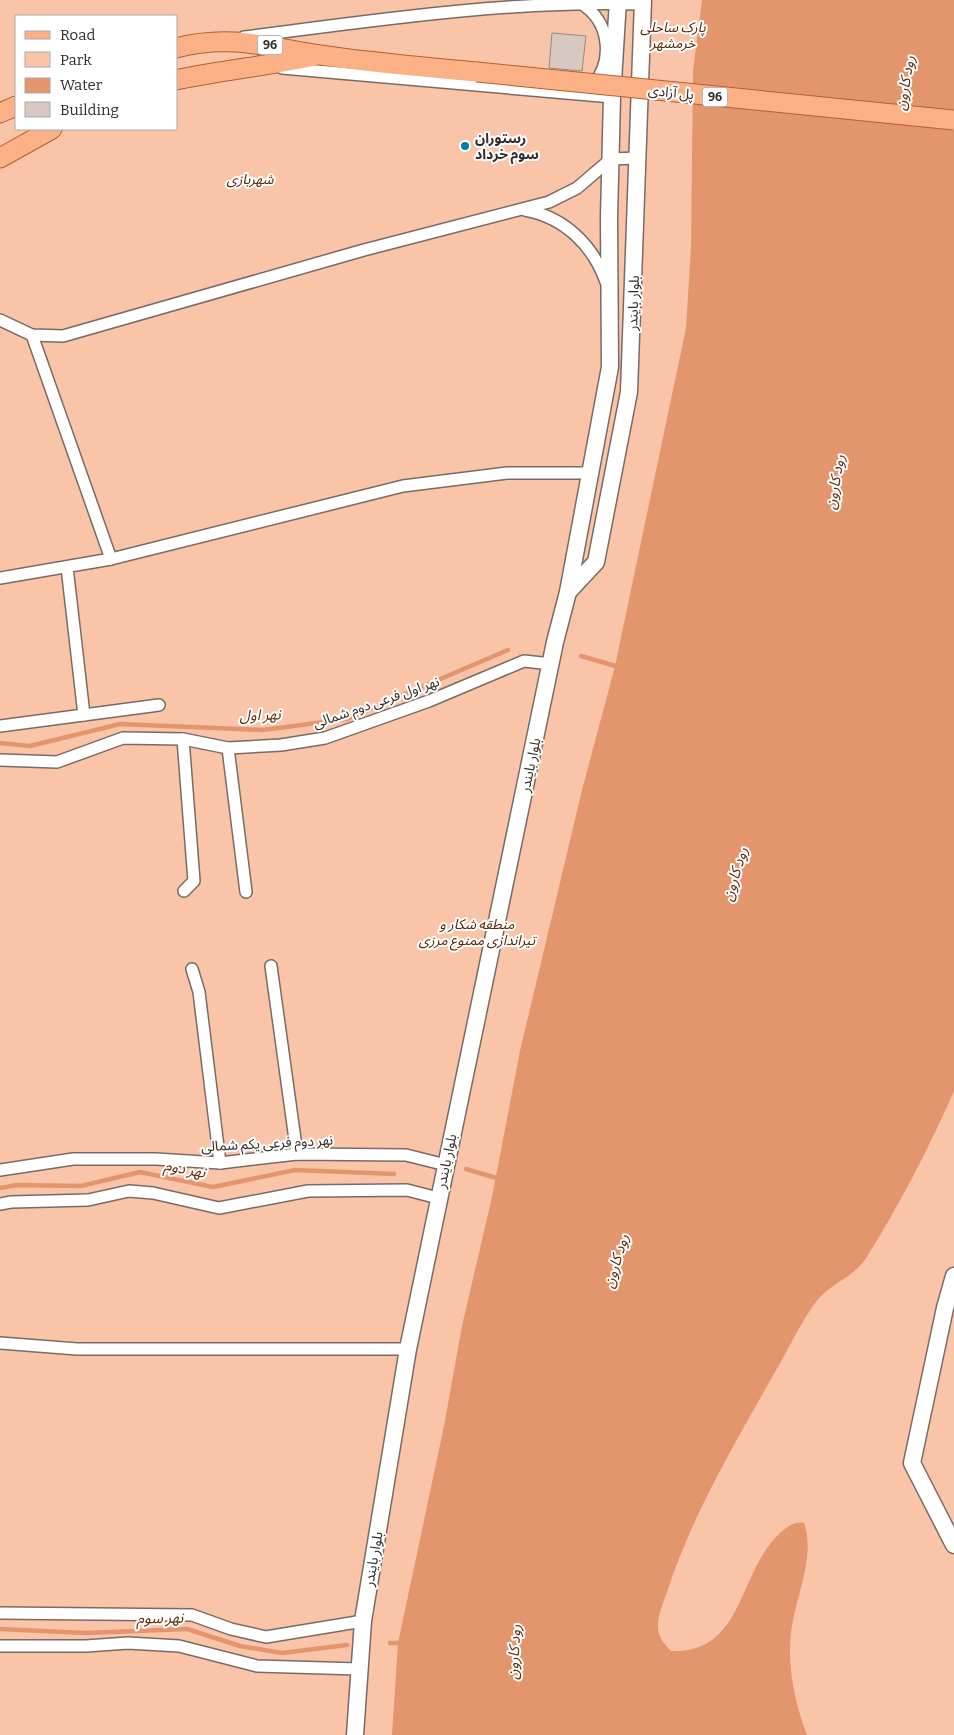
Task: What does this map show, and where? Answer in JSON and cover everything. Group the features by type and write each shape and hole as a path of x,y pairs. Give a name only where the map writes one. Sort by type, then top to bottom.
{"main road":[{"name":"96","path":"178,48 220,40 264,44 320,55"},
{"name":"96","path":"178,80 203,74 268,66 320,55"},
{"name":"پل آزادی","path":"320,55 954,120"},
{"path":"0,158 50,130"}],"street":[{"path":"478,8 510,0"},
{"name":"بلوار بایندر","path":"355,1735 358,1668 363,1621 408,1349 438,1198 551,664 568,592 610,368 612,97 618,2"},
{"path":"220,40 478,8 643,2"},
{"name":"بلوار بایندر","path":"568,592 596,562 630,392 643,2"},
{"path":"580,3 595,15 601,24 607,43 605,63 601,73 596,82 581,95"},
{"path":"268,66 612,97"},
{"path":"0,320 32,335 63,336 364,250 549,202 589,180 611,159 638,158"},
{"path":"518,209 550,218 577,236 587,246 602,270 610,297"},
{"path":"32,335 111,559"},
{"path":"0,578 111,559 403,486 507,473 590,473"},
{"path":"67,567 84,716"},
{"name":"نهر اول فرعی دوم شمالی","path":"0,760 57,762 123,738 183,739 228,748 281,745 325,738 429,701 524,661 551,664"},
{"path":"0,726 84,716 160,704"},
{"path":"183,739 194,881 184,891"},
{"path":"228,748 246,892"},
{"path":"271,966 297,1154"},
{"path":"192,969 199,992 220,1163"},
{"name":"نهر دوم فرعی یکم شمالی","path":"0,1170 73,1159 156,1159 220,1163 297,1154 406,1155 446,1165"},
{"path":"0,1204 88,1200 129,1191 153,1193 219,1208 308,1191 407,1190 438,1198"},
{"path":"954,1276 944,1308 912,1463 954,1545"},
{"path":"0,1343 77,1349 408,1349"},
{"path":"0,1613 192,1615 231,1629 266,1637 363,1621"},
{"path":"0,1646 86,1646 128,1643 179,1646 257,1666 358,1668"}],"green space":[{"name":"منطقه شکار و تیراندازی ممنوع مرزی","path":"0,0 954,0 954,1735 0,1735"}],"water":[{"name":"رود کارون","path":"702,0 954,0 954,1091 913,1176 866,1258 855,1271 819,1298 798,1330 715,1480 677,1563 659,1615 658,1629 660,1635 671,1651 695,1648 713,1639 726,1626 737,1608 766,1550 780,1533 788,1527 797,1523 804,1523 808,1550 804,1578 793,1620 790,1659 793,1685 807,1735 392,1735 398,1643 444,1426 462,1326 492,1197 520,1051 582,790 615,666 686,328 691,248 693,71"}],"building":[{"path":"552,33 586,36 582,71 549,68"}],"waterway":[{"name":"نهر اول","path":"0,743 30,746 120,724 263,730 347,719 508,650"},
{"path":"581,656 619,667"},
{"path":"466,1169 500,1179"},
{"name":"نهر دوم","path":"0,1188 17,1185 81,1186 140,1172 213,1187 295,1170 394,1174"},
{"name":"نهر سوم","path":"0,1629 86,1633 187,1629 240,1646 282,1653 347,1645"},
{"path":"390,1643 402,1643"}],"place":[{"name":"رستوران سوم خرداد","path":"465,146"}],"park label":[{"name":"پارک ساحلی خرمشهر","path":"673,36"},
{"name":"شهربازی","path":"250,179"}]}
